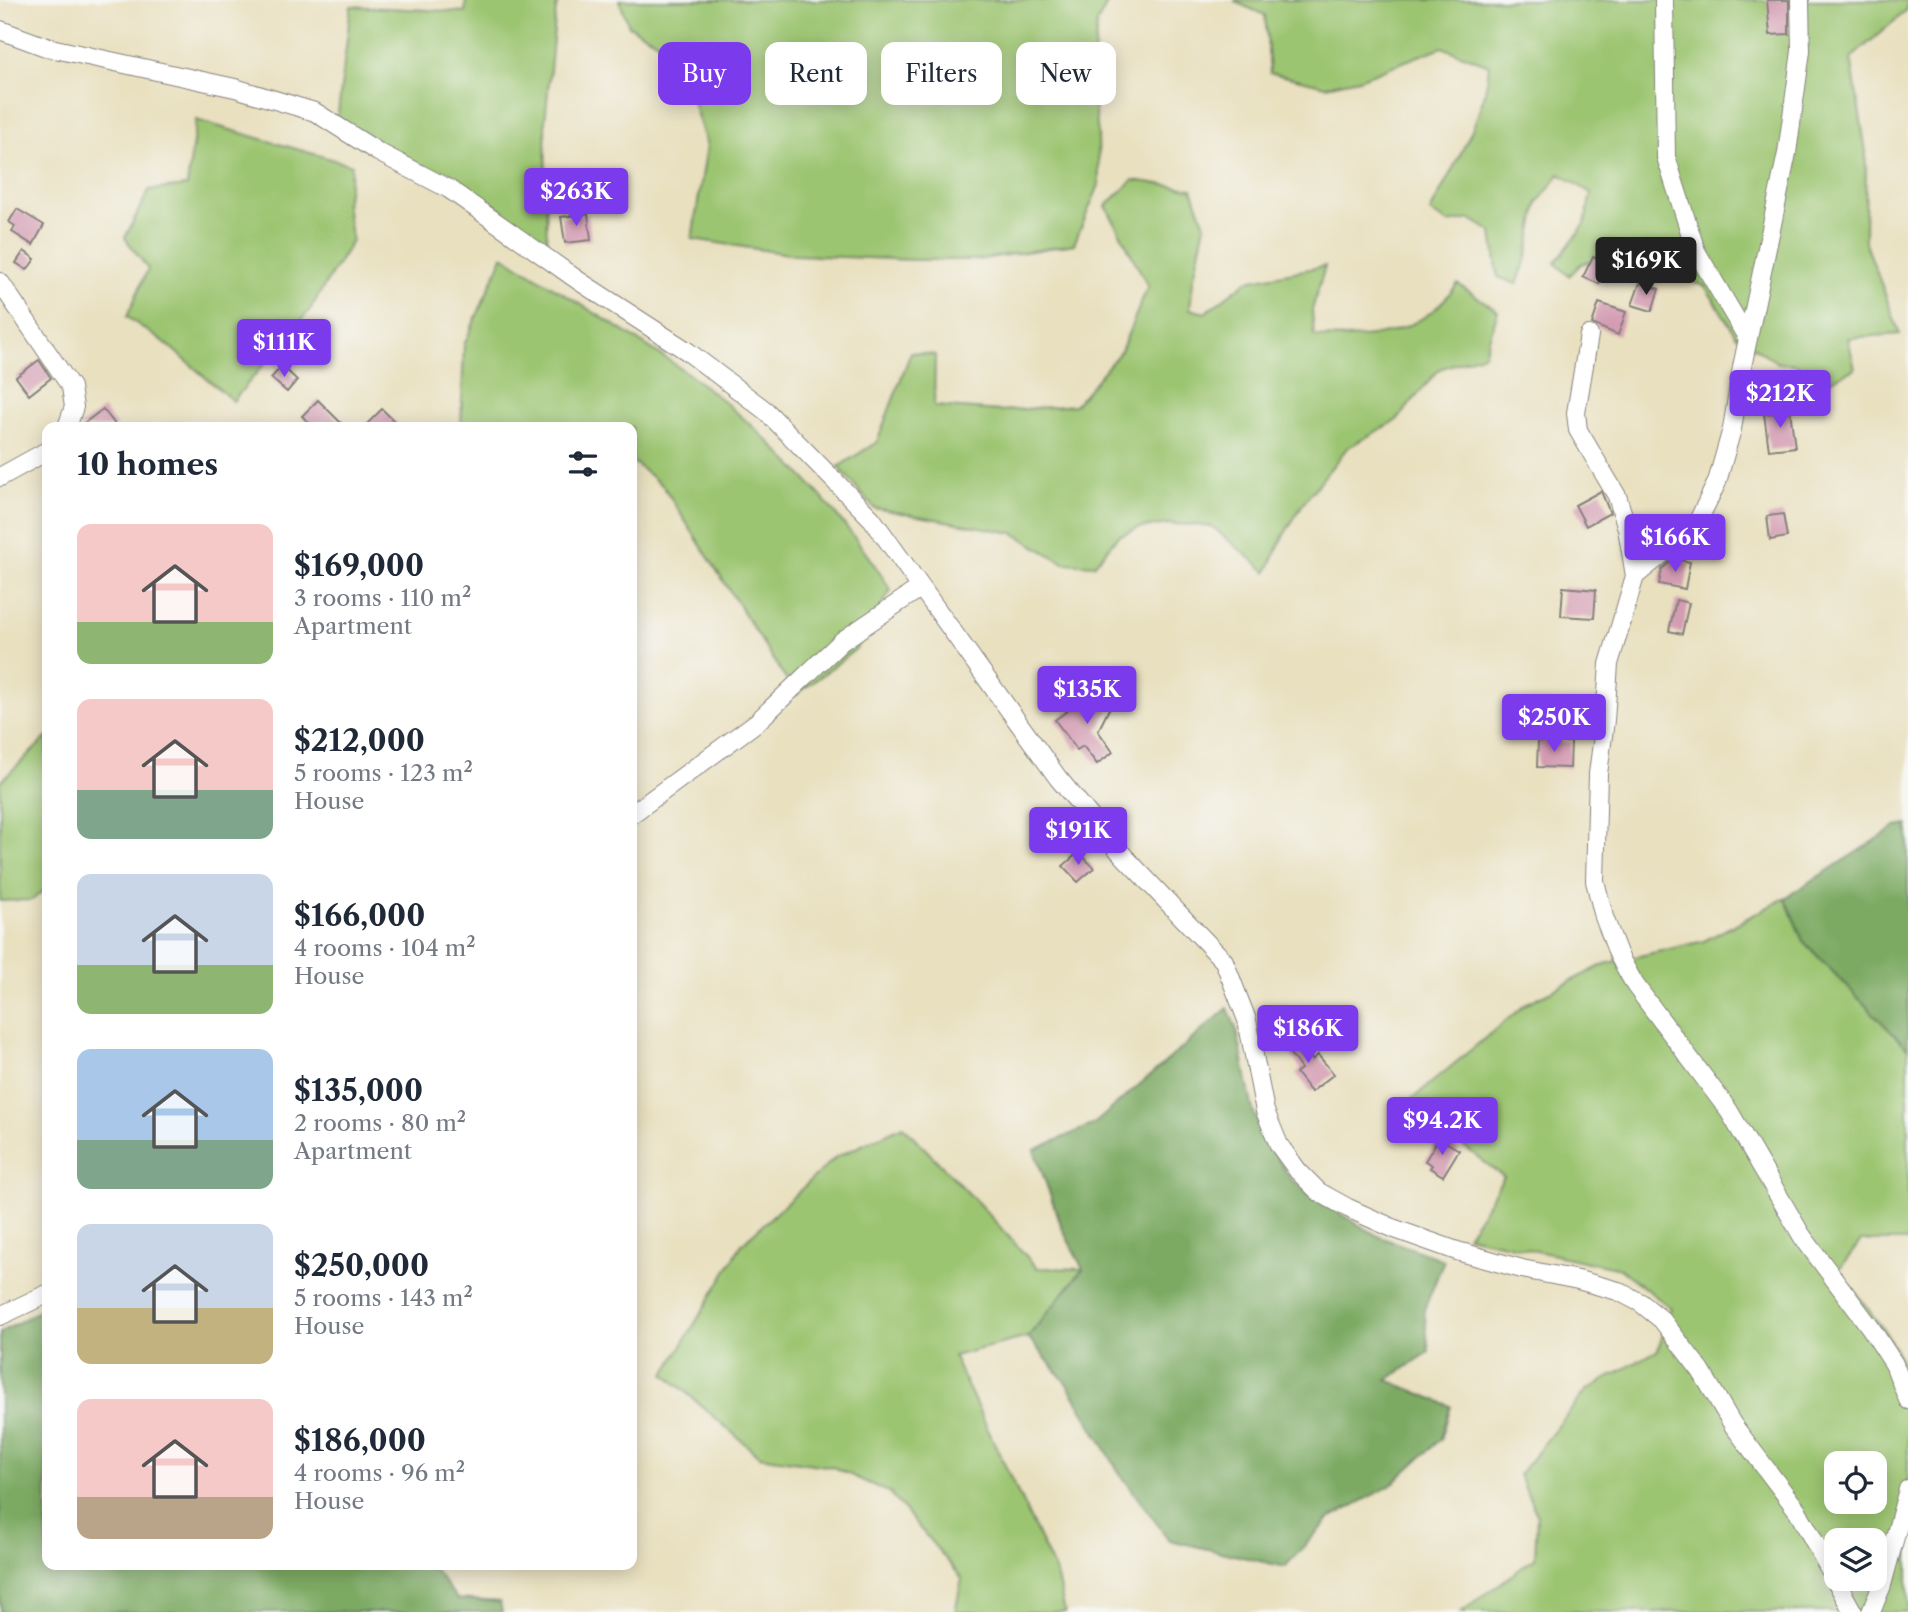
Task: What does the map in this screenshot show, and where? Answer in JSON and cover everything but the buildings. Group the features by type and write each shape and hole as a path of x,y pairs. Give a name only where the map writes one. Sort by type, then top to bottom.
{"street":[{"path":"1664,0 1666,157 1696,251 1748,339"},
{"path":"1635,576 1698,521 1717,482 1731,429 1787,153 1801,51 1800,0"},
{"path":"0,30 46,47 235,88 315,112 378,152 449,188 579,281 687,351 766,411 872,519 1058,778 1119,851 1224,961 1247,1020 1265,1111 1279,1145 1298,1171 1320,1192 1395,1229 1457,1251 1618,1291 1641,1303 1662,1320 1701,1370 1733,1425 1797,1510 1853,1612"},
{"path":"0,282 71,387 74,407 69,422"},
{"path":"1589,335 1576,413 1578,430 1617,496 1627,528 1635,576 1609,664 1598,774 1595,881 1605,917 1619,956 1635,985 1729,1111 1801,1236 1870,1327 1894,1364 1908,1401"},
{"path":"0,477 42,454"},
{"path":"637,810 757,722 842,641 920,588"},
{"path":"0,1316 42,1296"},
{"path":"1871,1612 1882,1585 1908,1489"}],"green space":[{"path":"466,0 560,0 556,8 545,122 547,252 404,155 336,130 351,6 465,12"},
{"path":"619,0 1109,0 1097,23 1095,42 1016,42 1016,105 1094,105 1098,133 1099,185 1074,244 977,260 795,255 692,239 707,146 694,105 751,105 751,42 658,42 629,26"},
{"path":"1908,0 1906,11 1851,58 1866,152 1865,241 1900,334 1848,338 1855,369 1818,386 1796,364 1778,363 1736,335 1705,286 1646,269 1618,253 1581,264 1569,276 1555,263 1585,224 1591,193 1560,174 1538,202 1527,257 1517,284 1498,277 1492,232 1471,219 1449,223 1430,212 1475,122 1487,84 1489,65 1442,47 1359,79 1326,86 1270,73 1265,15 1235,2"},
{"path":"196,120 352,165 346,205 352,241 309,311 233,401 169,346 127,317 148,269 125,238 149,190 187,186"},
{"path":"1133,180 1192,189 1205,225 1190,309 1205,313 1247,281 1325,266 1312,310 1314,336 1362,337 1408,326 1438,306 1458,284 1498,311 1484,354 1439,369 1397,420 1347,448 1304,502 1284,535 1267,572 1211,526 1170,524 1139,528 1118,536 1094,565 1064,563 1013,533 874,508 838,467 877,442 911,352 935,355 934,406 1000,411 1075,405 1121,351 1148,286 1106,206"},
{"path":"503,256 649,347 702,384 763,436 792,465 845,526 891,590 857,648 796,695 663,486 637,465 637,422 461,422 464,345"},
{"path":"42,742 42,892 32,900 0,901 0,782"},
{"path":"1908,825 1908,1049 1803,941 1785,898 1896,827"},
{"path":"1785,898 1803,941 1908,1049 1908,1241 1861,1241 1839,1270 1886,1333 1908,1373 1908,1612 1461,1612 1535,1558 1537,1515 1519,1475 1587,1390 1658,1350 1671,1308 1620,1269 1467,1236 1504,1177 1436,1125 1412,1099 1527,1003 1605,964 1704,941"},
{"path":"1228,1008 1237,1031 1253,1111 1264,1137 1291,1179 1323,1204 1380,1237 1444,1260 1424,1310 1429,1352 1387,1380 1451,1406 1441,1439 1390,1486 1329,1519 1285,1567 1169,1540 1119,1472 1067,1384 1028,1337 1083,1269 1063,1230 1034,1150 1094,1124"},
{"path":"903,1126 1037,1268 1083,1269 1028,1337 953,1356 1056,1573 1065,1612 955,1612 962,1578 890,1493 833,1467 759,1456 665,1374 742,1244 836,1157"},
{"path":"42,1309 42,1570 435,1570 457,1599 500,1602 502,1612 0,1612 0,1333"}]}
